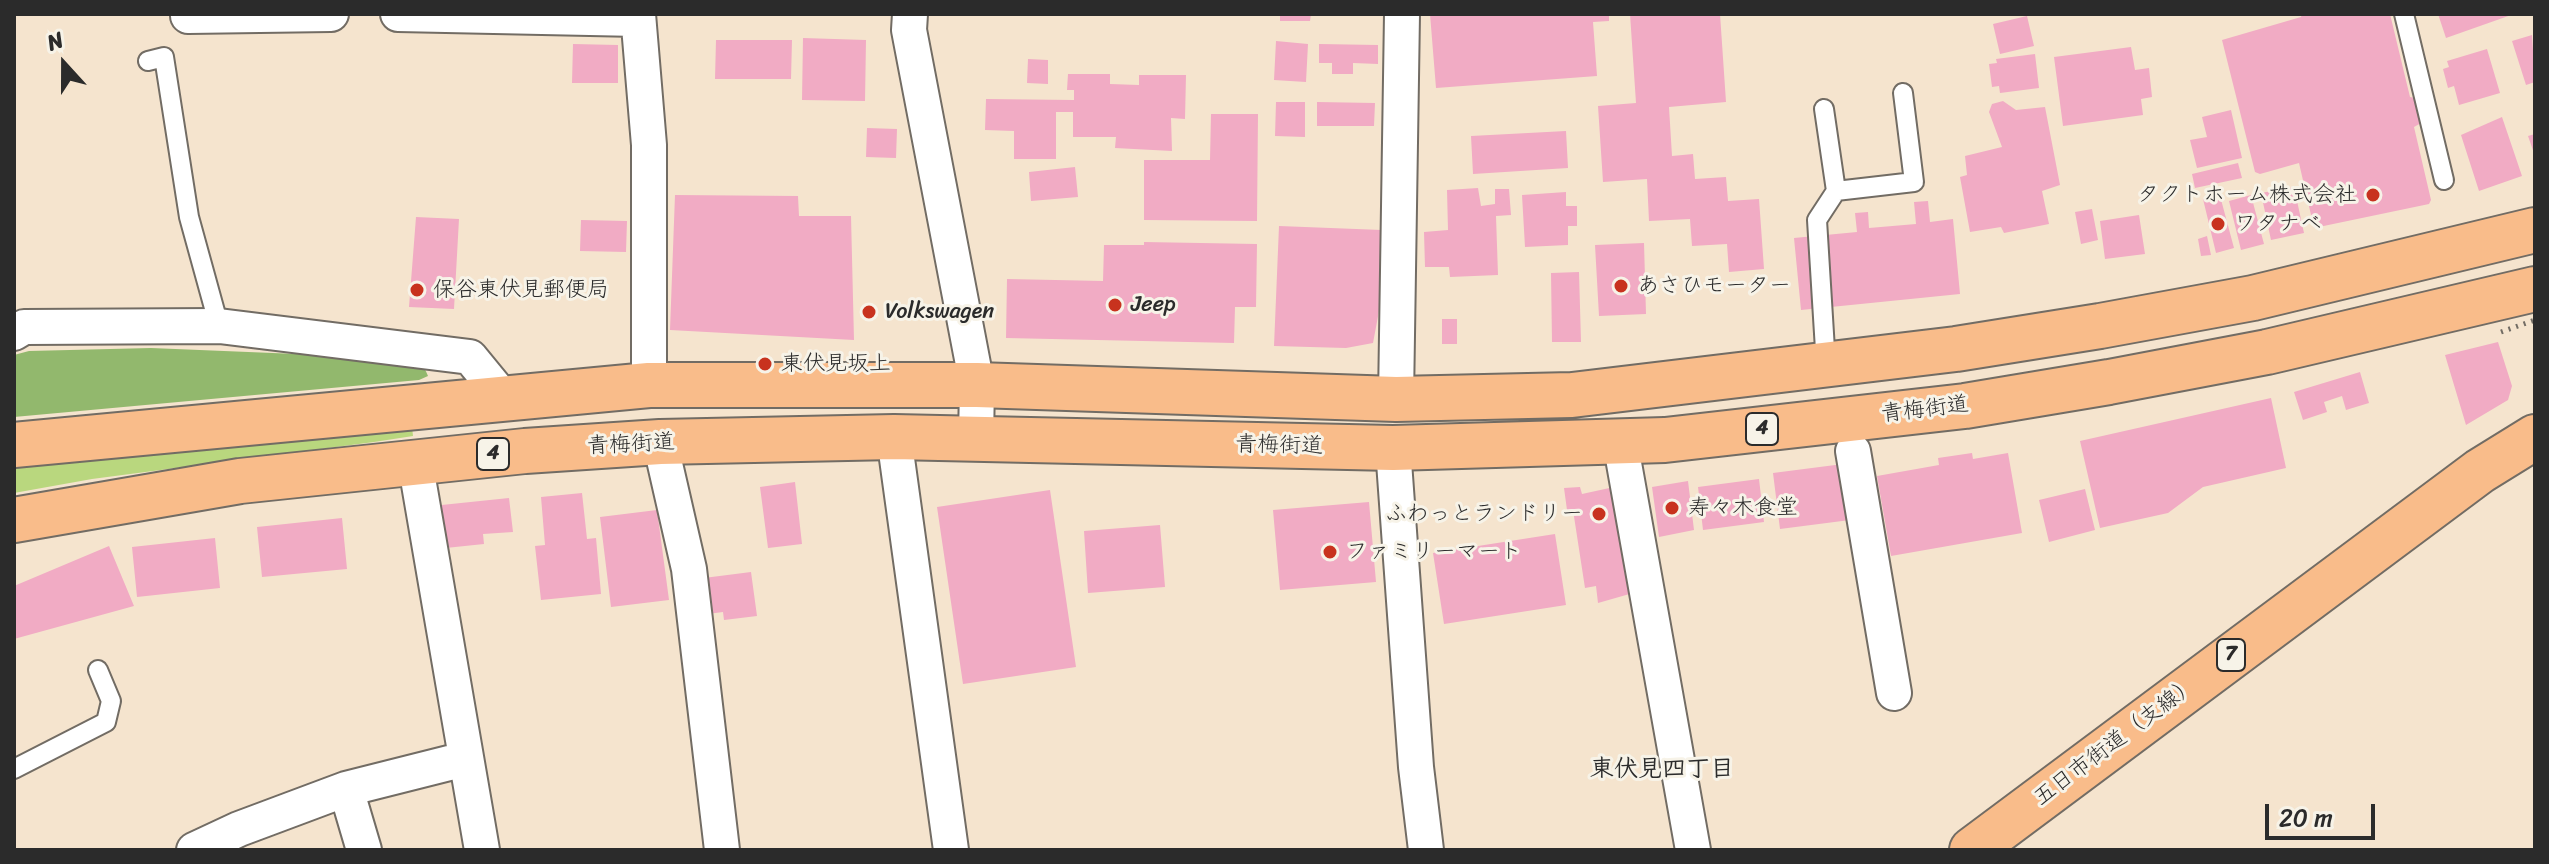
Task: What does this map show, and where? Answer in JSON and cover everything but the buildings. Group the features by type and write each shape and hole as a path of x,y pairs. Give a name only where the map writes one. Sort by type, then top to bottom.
{"main road":[{"path":"14,445 502,396 649,385 977,385 1396,399 1572,395 1826,366 2000,342 2253,298 2535,230"},
{"name":"青梅街道","path":"14,520 240,481 415,461 660,442 894,437 1393,448 1665,440 1965,406 2080,387 2267,352 2535,289"},
{"name":"五日市街道（支線）","path":"1972,850 2492,462 2535,424"},
{"name":"五日市街道（支線）","path":"2492,462 2535,437"}],"street":[{"path":"188,16 331,14"},
{"path":"398,14 638,16 649,145 649,385"},
{"path":"910,14 909,30 977,385 976,439"},
{"path":"1396,399 1402,14"},
{"path":"14,333 24,327 219,326 470,357 502,396"},
{"path":"894,437 951,850"},
{"path":"1620,441 1693,850"},
{"path":"660,442 689,569 722,850"},
{"path":"1393,448 1416,767 1426,850"},
{"path":"1853,451 1894,693"},
{"path":"415,461 482,850"},
{"path":"194,850 239,829 346,789 465,759"},
{"path":"346,789 364,850"}],"lane":[{"path":"2404,14 2444,180"},
{"path":"148,61 164,57 189,217 219,326"},
{"path":"1836,191 1914,182 1903,93"},
{"path":"1824,109 1836,191 1817,220 1826,366"},
{"path":"14,769 106,722 111,701 98,670"}],"path":[{"path":"2501,332 2535,320"}],"green space":[{"path":"151,348 321,355 424,367 428,376 419,380 14,417 14,355 29,351"},
{"path":"412,427 413,436 92,479 14,493 14,467"}],"place":[{"name":"タクトホーム株式会社","path":"2373,195"},
{"name":"ワタナベ","path":"2218,224"},
{"name":"あさひモーター","path":"1621,286"},
{"name":"保谷東伏見郵便局","path":"417,290"},
{"name":"Jeep","path":"1115,305"},
{"name":"Volkswagen","path":"869,312"},
{"name":"東伏見坂上","path":"765,364"},
{"name":"寿々木食堂","path":"1672,508"},
{"name":"ふわっとランドリー","path":"1599,514"},
{"name":"ファミリーマート","path":"1330,552"}],"district":[{"name":"東伏見四丁目","path":"1662,770"}]}
